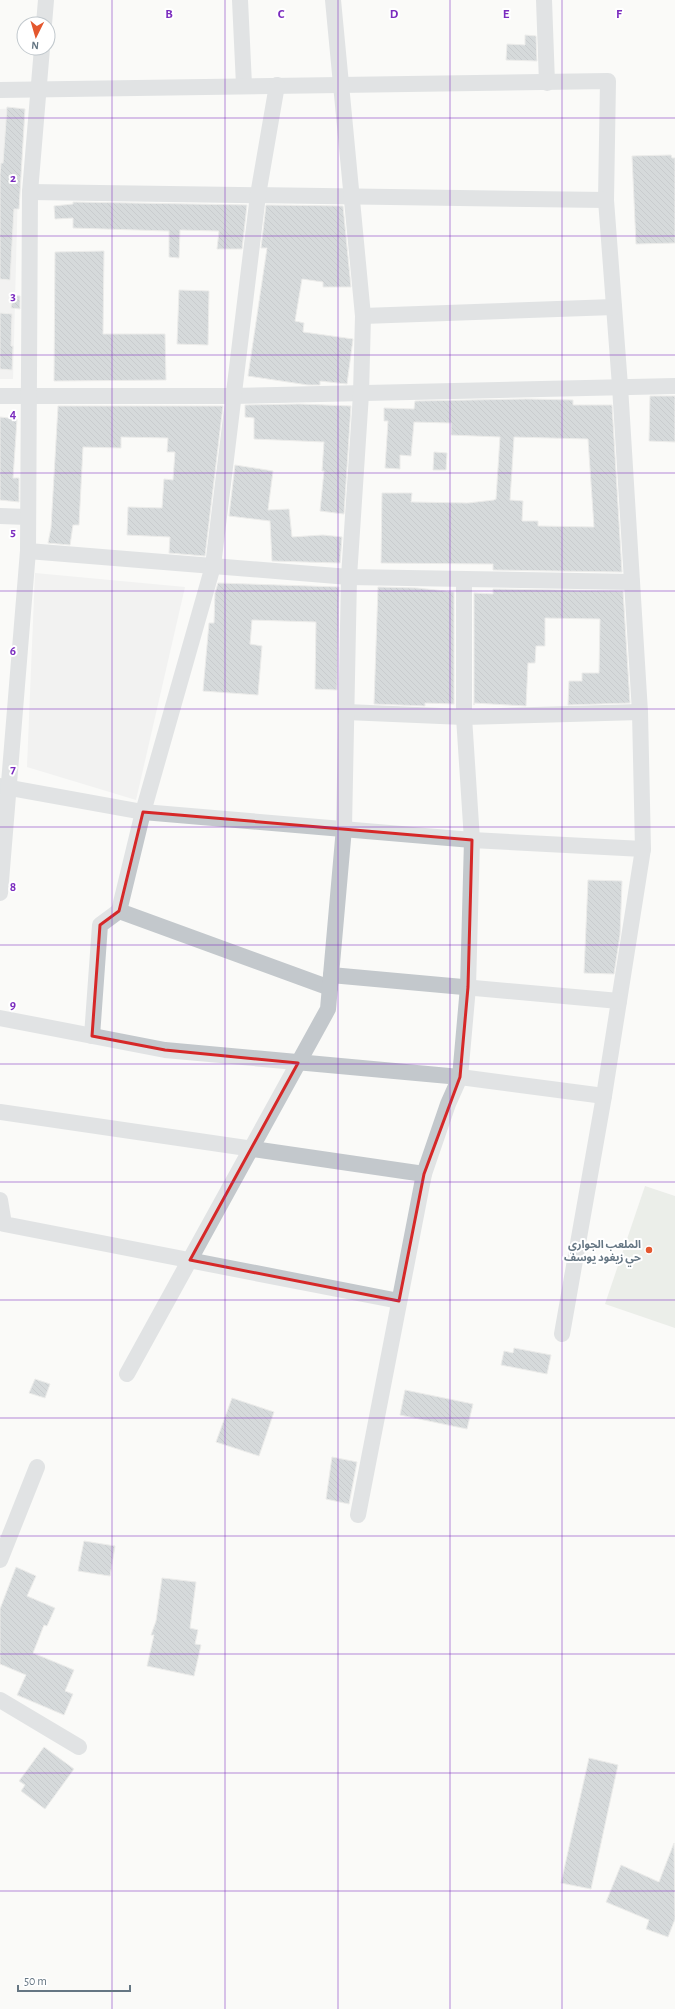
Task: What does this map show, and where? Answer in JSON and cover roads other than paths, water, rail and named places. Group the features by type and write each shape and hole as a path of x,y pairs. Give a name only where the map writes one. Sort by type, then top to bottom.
{"street":[{"path":"45,16 46,0"},
{"path":"240,0 244,85"},
{"path":"127,1374 328,1009 344,828 349,577 361,394 362,316 350,196 342,84 333,0"},
{"path":"544,0 547,83"},
{"path":"0,893 4,787 28,551 30,192 41,56"},
{"path":"0,90 244,85 547,83 608,81 606,200 620,386 640,712 643,849 604,1096 562,1334"},
{"path":"92,1036 100,925 119,911 143,812 213,566 232,396 258,195 277,85"},
{"path":"30,192 606,200"},
{"path":"362,316 614,307"},
{"path":"0,396 232,396 361,394 620,386 675,386"},
{"path":"0,516 27,517"},
{"path":"28,551 349,577 632,582"},
{"path":"358,1515 424,1174 448,1104 460,1077 468,987 472,840 464,717 464,579"},
{"path":"346,712 464,717 640,712"},
{"path":"4,787 143,812 472,840 643,849"},
{"path":"119,911 331,982 468,987 619,1001"},
{"path":"0,1018 165,1050 460,1077 604,1096"},
{"path":"0,1112 424,1174"},
{"path":"0,1200 4,1224 400,1301"},
{"path":"0,1560 37,1467"},
{"path":"0,1700 79,1747"}],"place":[{"name":"الملعب الجواري حي زيغود يوسف","path":"649,1250"}]}
